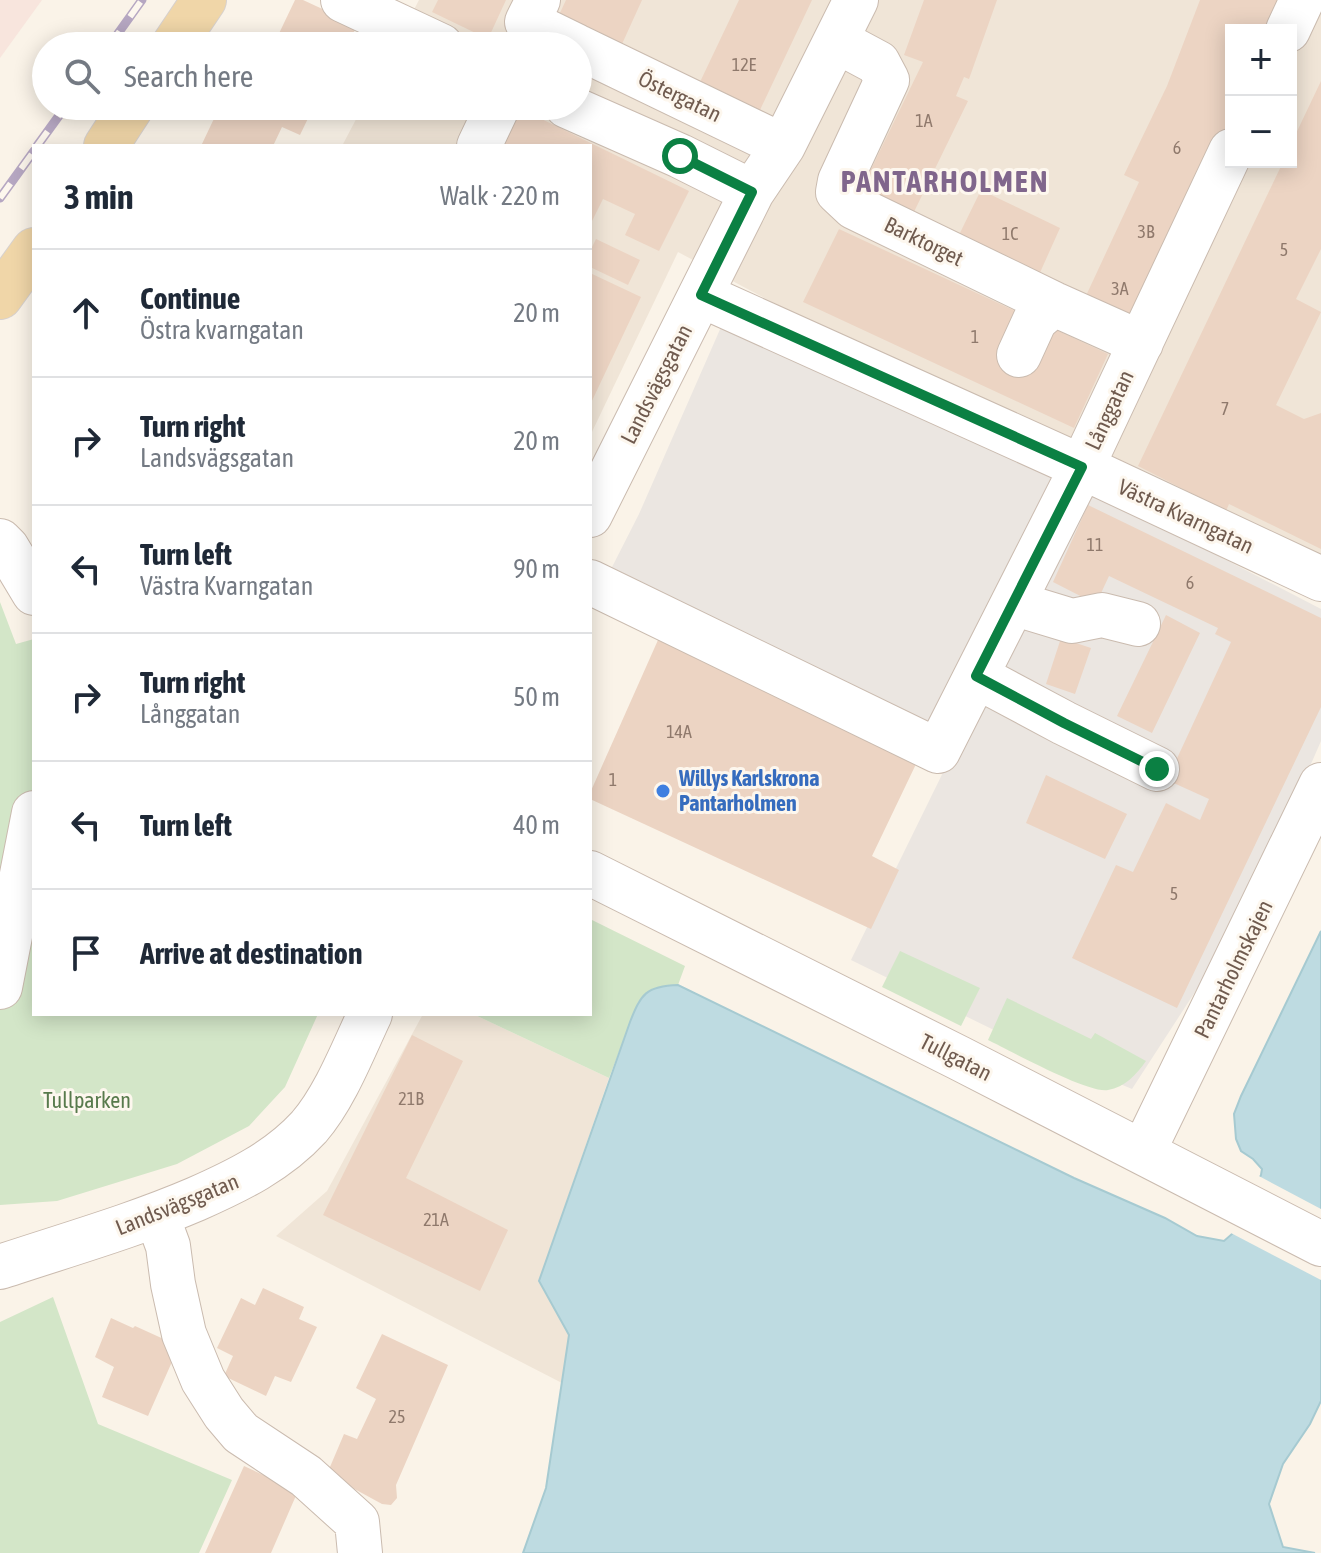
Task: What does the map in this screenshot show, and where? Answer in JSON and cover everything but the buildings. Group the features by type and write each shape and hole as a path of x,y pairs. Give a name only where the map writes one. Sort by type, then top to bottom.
{"main road":[{"path":"182,32 204,0"},
{"path":"107,144 123,120"},
{"path":"0,297 32,253"}],"street":[{"path":"343,0 411,32"},
{"name":"Östergatan","path":"538,0 527,22 548,32"},
{"name":"Landsvägsgatan","path":"592,511 752,192 783,146 856,0"},
{"path":"1291,24 1302,0"},
{"name":"Barktorget","path":"837,41 878,63 887,80 840,181 838,192 854,207 1141,343"},
{"name":"Östergatan","path":"592,53 783,146"},
{"path":"592,117 752,192"},
{"path":"480,144 491,120"},
{"name":"Långgatan","path":"592,583 938,751 1013,603 1064,447 1141,343 1225,164"},
{"name":"Västra Kvarngatan","path":"701,295 1064,447 1321,579"},
{"path":"1019,355 1035,320 1054,304"},
{"path":"0,541 32,590"},
{"path":"1013,603 1072,621 1102,615 1138,624"},
{"path":"976,676 1157,769"},
{"name":"Pantarholmskajen","path":"1143,1152 1321,785"},
{"path":"0,987 32,823"},
{"name":"Tullgatan","path":"592,874 1321,1244"},
{"name":"Landsvägsgatan","path":"0,1267 157,1216 247,1176 309,1127 337,1085 369,1016"},
{"path":"157,1216 168,1246 184,1334 203,1380 241,1433 306,1476 357,1522 360,1553"}],"shaded area":[{"path":"0,0 42,0 0,58"},
{"path":"419,0 1321,0 1321,576 1082,467 678,252 592,432 592,144 343,144 356,120 592,120 592,32 402,32"},
{"path":"725,318 1068,478 1321,609 1321,741 1290,812 1217,958 1132,1089 1000,1033 851,960 956,746 608,575 639,514"},
{"path":"422,1016 477,1016 609,1078 539,1281 569,1335 562,1383 276,1236 327,1191"}],"green space":[{"name":"Tullparken","path":"0,602 16,644 32,640 32,1016 317,1016 285,1087 249,1126 177,1164 57,1201 0,1205"},
{"path":"592,920 685,966 678,985 664,986 638,1002 609,1078 477,1016 592,1016"},
{"path":"900,951 980,988 961,1026 882,987"},
{"path":"1007,998 1091,1039 1095,1033 1146,1061 1130,1080 1108,1090 1084,1085 1049,1070 988,1040"},
{"path":"53,1297 98,1424 232,1480 199,1553 0,1553 0,1322"}],"water":[{"path":"1321,931 1321,1401 1310,1424 1283,1464 1269,1504 1283,1547 1315,1553 523,1553 546,1488 569,1335 539,1281 630,1022 646,993 659,987 678,985 1197,1236 1224,1241 1232,1234 1262,1169 1241,1151 1236,1139 1234,1114"}],"pier":[{"path":"1257,1175 1321,1209 1321,1280 1229,1232"}],"railway":[{"path":"119,32 142,0"},
{"path":"38,144 56,120"},
{"path":"0,198 32,154"}],"place":[{"name":"Willys Karlskrona Pantarholmen","path":"663,791"}],"district":[{"name":"PANTARHOLMEN","path":"945,182"}],"route":[{"path":"680,156 752,192 701,295 1082,467 976,676 1157,769"}]}
